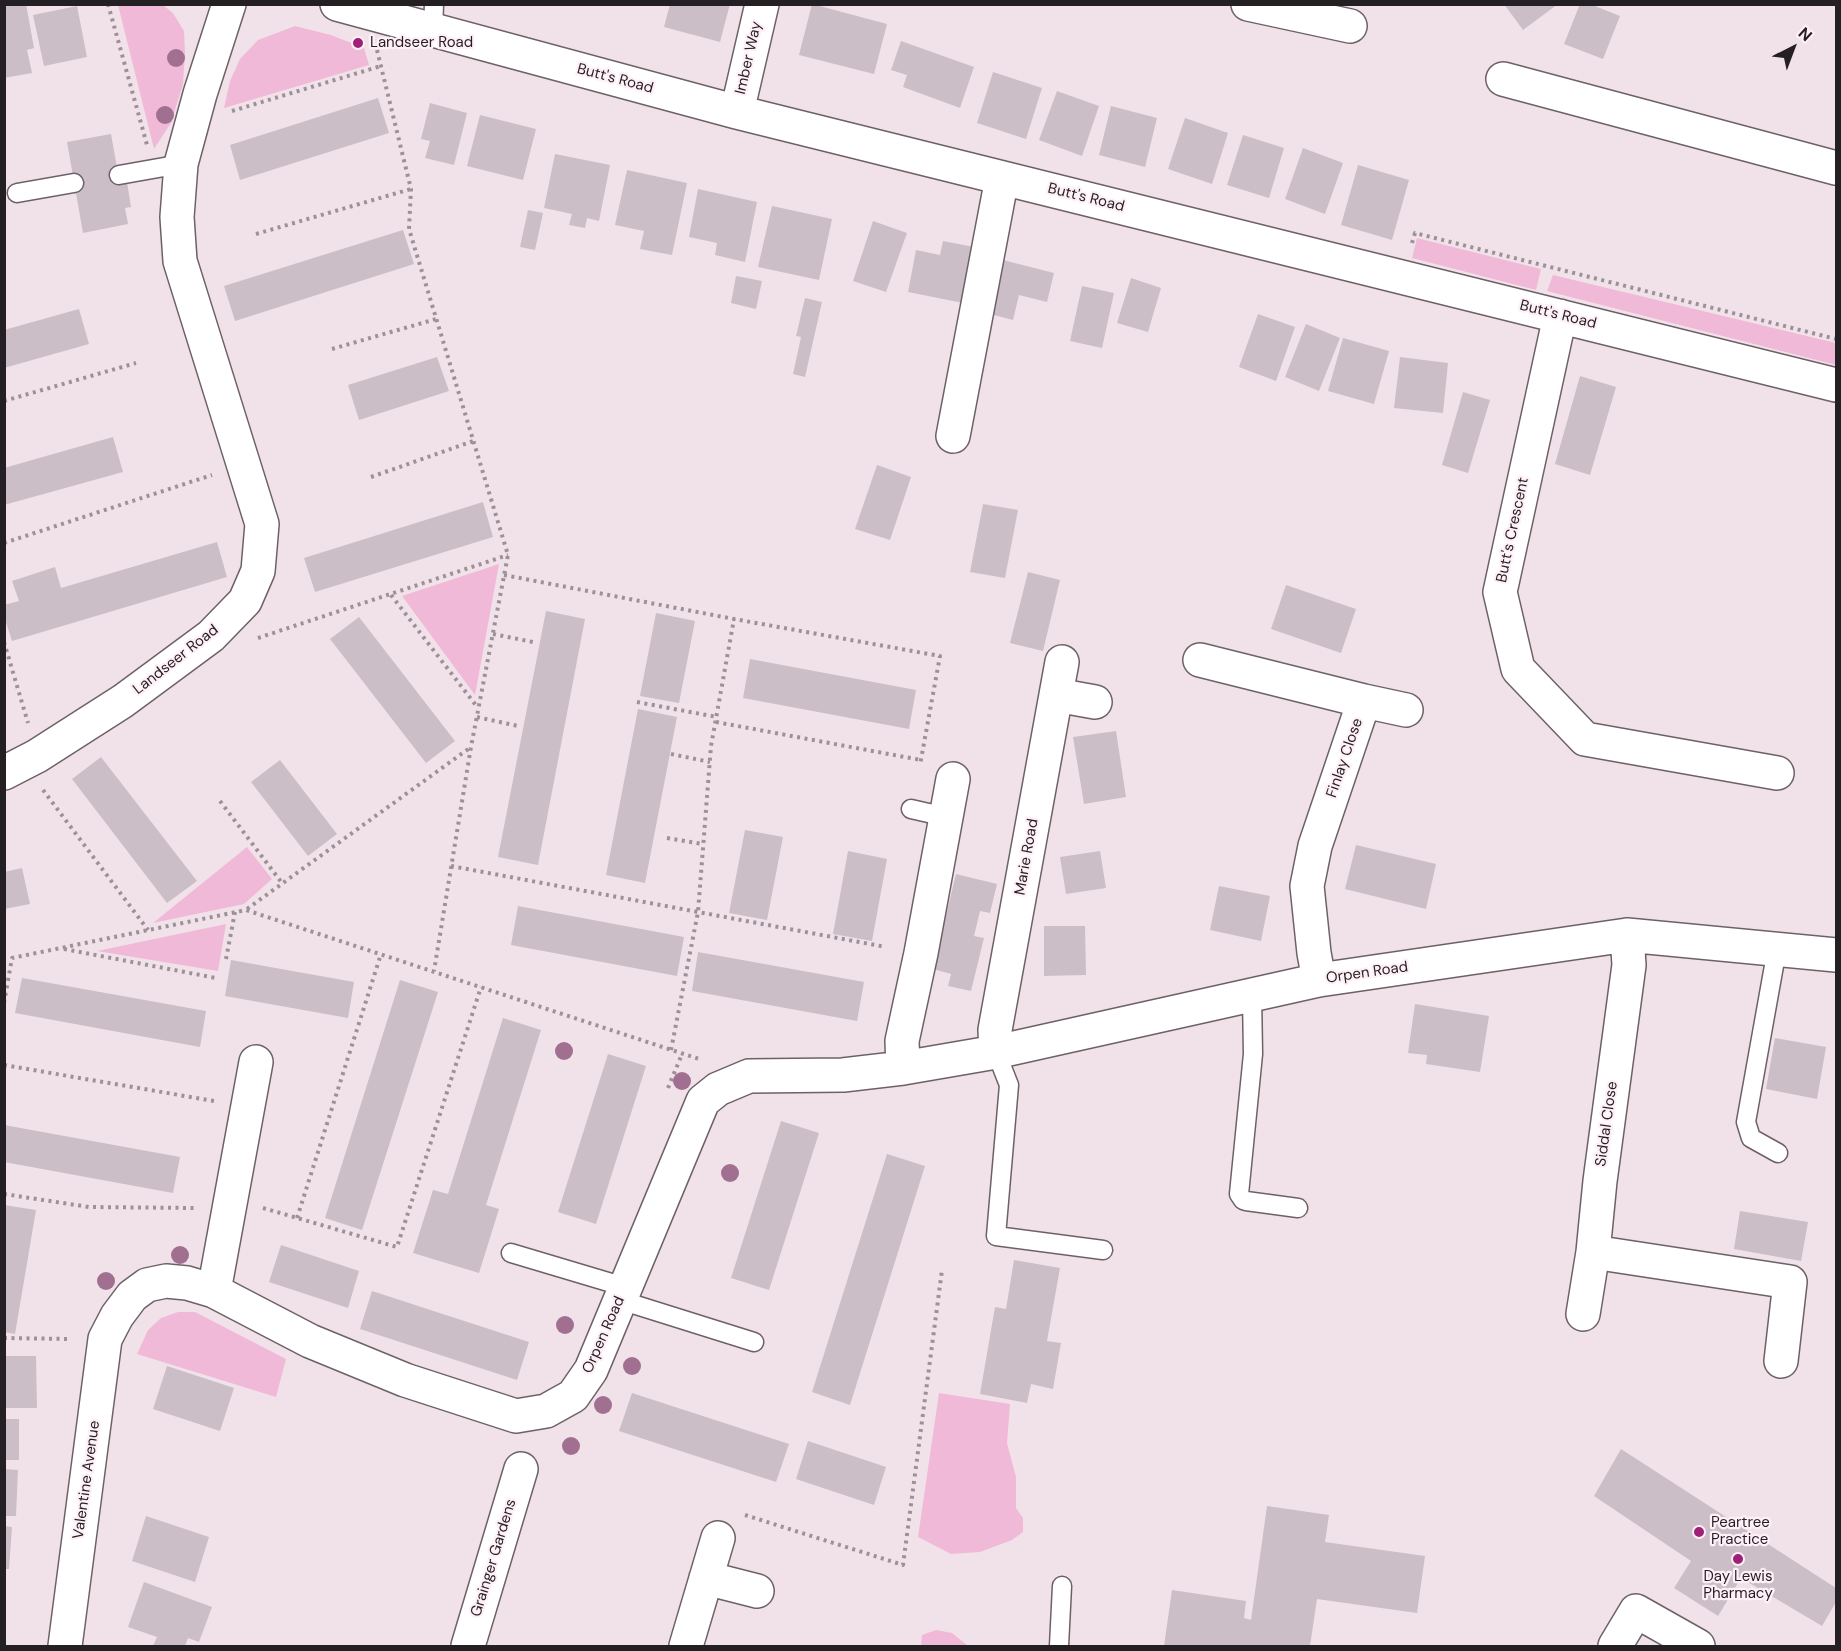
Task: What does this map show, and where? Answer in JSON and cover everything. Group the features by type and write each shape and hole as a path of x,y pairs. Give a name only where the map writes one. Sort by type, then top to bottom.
{"street":[{"name":"Landseer Road","path":"22,764 123,701 211,636 245,601 258,570 262,524 180,261 177,217 168,167 192,123 229,4"},
{"name":"Imber Way","path":"737,112 762,4"},
{"path":"1248,4 1350,26"},
{"name":"Butt's Road","path":"352,8 433,17 737,112 1836,386"},
{"path":"1503,79 1836,168"},
{"path":"953,436 1002,178"},
{"name":"Butt's Crescent","path":"1560,316 1500,592 1518,669 1585,738 1777,773"},
{"name":"Finlay Close","path":"1200,660 1364,701 1315,846 1306,886 1319,980"},
{"name":"Marie Road","path":"996,1052 995,1030 1062,662"},
{"path":"1056,694 1095,702"},
{"path":"1364,701 1406,710"},
{"path":"903,1068 902,1041 921,953 953,779"},
{"name":"Orpen Road","path":"111,1328 132,1296 147,1286 166,1281 187,1283 214,1291 310,1341 405,1380 516,1416 546,1411 573,1396 591,1370 703,1101 718,1089 749,1076 843,1075 903,1068 996,1052 1319,980 1627,935 1836,955"},
{"name":"Siddal Close","path":"1583,1314 1593,1252 1600,1181 1629,965 1627,935"},
{"path":"214,1291 256,1062"},
{"path":"1593,1252 1790,1282 1781,1361"},
{"name":"Valentine Avenue","path":"66,1646 111,1328"},
{"name":"Grainger Gardens","path":"468,1647 521,1469"},
{"path":"686,1647 718,1538"},
{"path":"706,1578 757,1591"},
{"path":"1616,1647 1636,1611 1698,1647"}],"lane":[{"path":"119,175 168,167"},
{"path":"17,194 74,183"},
{"path":"911,809 946,817"},
{"path":"1777,949 1746,1122 1751,1138 1778,1153"},
{"path":"1252,995 1253,1054 1239,1194 1246,1202 1298,1208"},
{"path":"996,1052 1009,1085 996,1236 1103,1250"},
{"path":"512,1253 754,1342"},
{"path":"1059,1647 1062,1586"}],"path":[{"path":"108,4 168,167"},
{"path":"352,8 381,66 411,189 409,229 508,555 471,747 434,971"},
{"path":"192,123 381,66"},
{"path":"256,234 411,189"},
{"path":"1415,233 1836,339"},
{"path":"332,349 436,319"},
{"path":"4,401 136,363"},
{"path":"371,477 473,441"},
{"path":"4,543 244,465"},
{"path":"211,636 233,641 253,639 508,555"},
{"path":"504,575 940,656 911,809"},
{"path":"390,595 478,708"},
{"path":"671,1050 698,912 710,762 734,619"},
{"path":"493,634 533,642"},
{"path":"4,642 22,764 148,930"},
{"path":"637,702 921,760"},
{"path":"477,717 518,726"},
{"path":"4,960 246,910 471,747"},
{"path":"671,754 710,762"},
{"path":"220,801 282,883"},
{"path":"667,838 703,844"},
{"path":"451,866 921,953"},
{"path":"246,910 749,1076"},
{"path":"226,959 235,912"},
{"path":"60,948 216,978"},
{"path":"297,1218 381,954"},
{"path":"4,1003 12,958"},
{"path":"4,1194 89,1207 230,1205 297,1218 397,1247 481,987"},
{"path":"4,1065 247,1107"},
{"path":"745,1515 903,1565 942,1270"},
{"path":"4,1338 111,1328"}],"shaded area":[{"path":"118,5 163,5 173,13 184,31 183,84 171,123 154,149"},
{"path":"295,26 331,35 364,48 369,65 224,108 230,81 240,59 258,40"},
{"path":"1417,238 1541,269 1536,290 1412,258"},
{"path":"1553,275 1836,343 1836,365 1547,291"},
{"path":"499,564 475,695 402,596"},
{"path":"247,847 272,879 244,904 153,923"},
{"path":"226,924 218,971 97,951"},
{"path":"178,1312 195,1312 286,1359 276,1397 137,1354 148,1330 161,1318"},
{"path":"939,1393 1010,1404 1007,1443 1016,1477 1016,1508 1023,1518 1023,1532 1012,1540 980,1552 951,1554 918,1537"},
{"path":"936,1630 952,1633 968,1646 921,1646 922,1635"}],"building":[{"path":"26,4 34,48 27,50 32,73 4,78 4,7"},
{"path":"670,4 730,4 720,42 664,27"},
{"path":"812,4 887,24 874,74 799,55"},
{"path":"1504,4 1558,4 1523,30"},
{"path":"1580,4 1590,4 1620,16 1603,59 1564,44"},
{"path":"77,6 87,57 44,66 33,15"},
{"path":"901,41 974,67 960,108 903,87 907,75 891,70"},
{"path":"993,72 1042,88 1026,139 977,123"},
{"path":"1057,91 1099,106 1082,156 1039,140"},
{"path":"378,98 389,133 240,180 230,145"},
{"path":"430,103 467,113 454,165 425,158 430,141 421,139"},
{"path":"1111,106 1157,118 1145,167 1099,155"},
{"path":"480,115 536,129 523,180 467,166"},
{"path":"1185,118 1228,133 1212,184 1168,169"},
{"path":"111,134 120,184 127,182 131,207 125,208 128,224 83,233 67,142"},
{"path":"1243,135 1284,148 1269,198 1227,185"},
{"path":"1303,148 1343,163 1325,214 1285,199"},
{"path":"555,154 610,165 599,221 587,218 585,228 569,225 572,214 544,208"},
{"path":"1358,165 1409,180 1392,240 1341,225"},
{"path":"627,170 687,183 672,255 640,249 644,231 615,225"},
{"path":"698,189 757,202 745,262 715,255 717,243 689,237"},
{"path":"772,206 832,219 819,280 758,267"},
{"path":"528,210 543,213 535,250 520,247"},
{"path":"873,221 907,233 886,292 853,281"},
{"path":"403,230 414,264 235,321 224,286"},
{"path":"943,241 974,247 963,303 908,292 916,250 940,255"},
{"path":"999,259 1054,273 1047,302 1019,295 1013,320 986,313"},
{"path":"736,276 762,281 756,309 731,303"},
{"path":"1131,278 1161,288 1148,332 1117,323"},
{"path":"1082,286 1114,293 1102,348 1070,341"},
{"path":"805,298 822,302 805,377 793,374 801,337 796,336"},
{"path":"79,309 89,344 4,368 4,330"},
{"path":"1258,314 1295,327 1276,381 1239,367"},
{"path":"1306,324 1340,338 1319,391 1285,377"},
{"path":"1343,338 1389,351 1374,404 1328,391"},
{"path":"437,357 449,391 359,420 348,385"},
{"path":"1400,357 1448,363 1443,413 1394,408"},
{"path":"1580,376 1616,387 1590,475 1555,464"},
{"path":"1463,392 1490,400 1468,473 1442,465"},
{"path":"113,437 123,472 4,505 4,468"},
{"path":"877,465 911,477 890,540 855,529"},
{"path":"483,502 493,537 315,592 304,558"},
{"path":"983,504 1018,510 1005,578 970,572"},
{"path":"217,542 227,577 12,641 4,616 4,605 19,601 12,581 55,567 61,588"},
{"path":"1028,572 1060,580 1043,651 1010,643"},
{"path":"1286,585 1356,609 1341,653 1271,629"},
{"path":"546,611 585,619 538,865 498,857"},
{"path":"656,613 695,621 679,703 640,696"},
{"path":"359,617 455,741 426,763 330,639"},
{"path":"750,659 916,690 909,729 743,698"},
{"path":"638,709 677,717 645,883 606,875"},
{"path":"1116,731 1126,797 1084,804 1073,737"},
{"path":"101,757 197,881 167,903 72,779"},
{"path":"280,760 337,834 308,856 251,782"},
{"path":"745,830 783,837 767,920 729,913"},
{"path":"1356,845 1436,864 1426,909 1345,889"},
{"path":"848,851 887,859 872,941 833,934"},
{"path":"1100,851 1106,888 1066,894 1060,857"},
{"path":"22,868 30,904 4,909 4,872"},
{"path":"956,874 997,884 990,913 980,911 974,936 984,938 971,991 948,986 951,974 933,969"},
{"path":"1219,886 1270,896 1261,941 1210,930"},
{"path":"518,906 684,937 677,976 511,945"},
{"path":"1044,926 1085,926 1086,975 1044,976"},
{"path":"698,952 864,982 857,1021 692,991"},
{"path":"231,960 354,982 348,1018 225,996"},
{"path":"22,978 206,1011 200,1047 15,1013"},
{"path":"400,980 438,992 362,1230 325,1218"},
{"path":"1415,1004 1489,1016 1480,1072 1426,1064 1427,1055 1408,1053"},
{"path":"503,1018 541,1030 486,1205 499,1209 479,1273 413,1253 433,1190 448,1194"},
{"path":"1775,1038 1826,1047 1817,1099 1766,1089"},
{"path":"608,1054 646,1066 596,1224 558,1212"},
{"path":"781,1121 819,1133 769,1290 731,1278"},
{"path":"4,1125 180,1157 173,1193 4,1162"},
{"path":"887,1154 925,1166 850,1405 812,1392"},
{"path":"4,1205 36,1210 15,1334 4,1332"},
{"path":"1740,1211 1808,1222 1801,1261 1734,1249"},
{"path":"281,1245 359,1271 348,1308 269,1282"},
{"path":"1014,1260 1060,1268 1047,1341 1061,1343 1053,1389 1031,1384 1027,1403 980,1394 995,1307 1006,1309"},
{"path":"372,1291 529,1342 517,1380 360,1329"},
{"path":"4,1356 36,1356 37,1408 4,1408"},
{"path":"167,1366 234,1388 220,1431 153,1409"},
{"path":"632,1393 789,1444 776,1482 619,1431"},
{"path":"4,1419 19,1419 19,1460 4,1460"},
{"path":"808,1441 886,1467 874,1505 796,1479"},
{"name":"Peartree Practice","path":"1621,1449 1836,1588 1836,1602 1822,1626 1741,1578 1718,1616 1674,1588 1691,1561 1594,1496"},
{"path":"4,1469 18,1470 16,1516 4,1516"},
{"path":"1267,1506 1329,1515 1325,1542 1425,1556 1417,1613 1317,1599 1310,1646 1164,1646 1172,1590 1246,1601 1244,1618 1251,1620"},
{"path":"146,1516 209,1537 195,1582 132,1561"},
{"path":"4,1526 12,1527 9,1569 4,1569"},
{"path":"144,1582 212,1607 199,1642 188,1638 185,1646 153,1646 157,1637 128,1627"}],"place":[{"name":"Landseer Road","path":"358,43"},
{"name":"Peartree Practice","path":"1699,1532"},
{"name":"Day Lewis Pharmacy","path":"1738,1559"}]}
